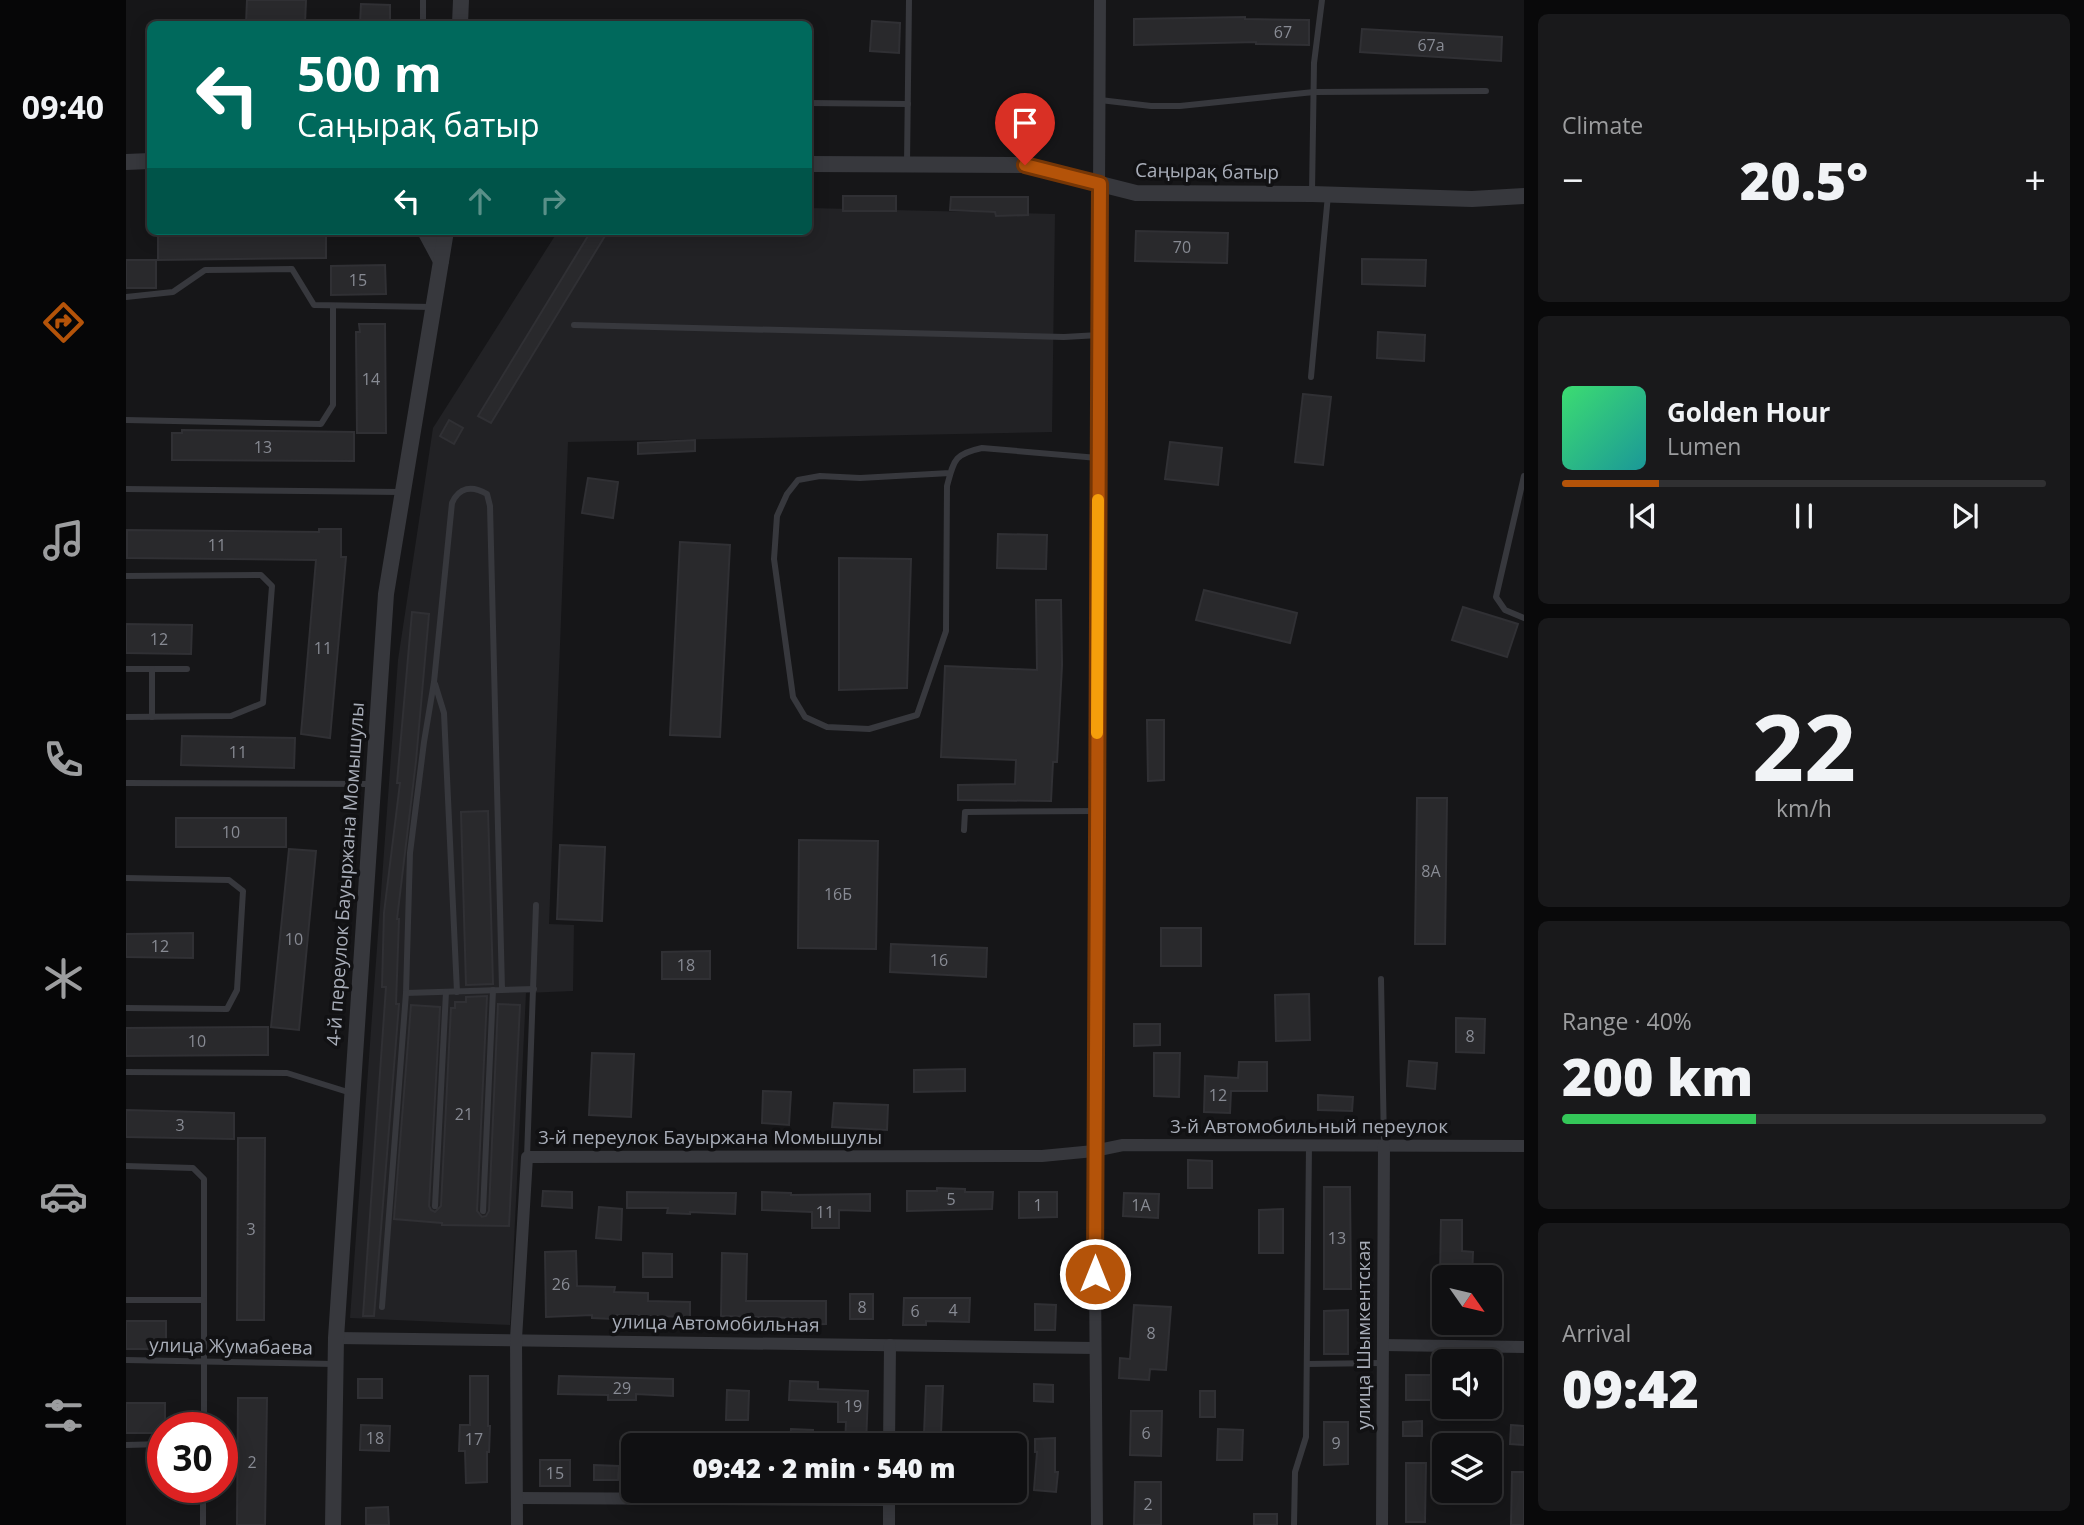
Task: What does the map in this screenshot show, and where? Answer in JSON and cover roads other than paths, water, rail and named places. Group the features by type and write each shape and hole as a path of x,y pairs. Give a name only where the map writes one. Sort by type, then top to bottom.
{"street":[{"path":"460,21 461,0"},
{"path":"1097,1525 1094,1151 1100,0"},
{"path":"126,162 147,161"},
{"name":"Саңырақ батыр","path":"812,164 1025,165 1136,193 1320,194 1472,199 1524,196"},
{"path":"427,235 442,261"},
{"name":"4-й переулок Бауыржана Момышулы","path":"333,1525 336,1338 386,594 445,237"},
{"name":"3-й Автомобильный переулок","path":"1094,1151 1123,1144 1524,1146"},
{"name":"улица Шымкентская","path":"1382,1525 1384,1146"},
{"name":"3-й переулок Бауыржана Момышулы","path":"517,1525 516,1339 527,1157 1042,1156 1094,1151"},
{"name":"улица Автомобильная","path":"336,1338 1096,1348"},
{"path":"889,1433 890,1345"},
{"path":"1382,1345 1524,1347"},
{"path":"517,1498 621,1497"},
{"path":"889,1503 889,1525"}],"lane":[{"path":"423,0 423,21"},
{"path":"907,166 909,0"},
{"path":"1311,377 1320,194 1314,63 1322,0"},
{"path":"1100,100 1151,106 1181,106 1314,92 1486,91"},
{"path":"812,103 908,104"},
{"path":"126,297 173,292 205,270 292,269 314,305 433,307"},
{"path":"126,420 321,424 333,405 333,306"},
{"path":"574,324 1064,337 1099,335"},
{"path":"950,473 860,478 820,476 798,480 787,494 777,516 774,559 793,697 805,717 827,727 869,729 917,715 946,631 947,486 950,473 953,460 965,452 982,448 1098,458"},
{"path":"1524,476 1496,597 1505,610 1524,618"},
{"path":"382,1307 406,993 410,853 434,682 452,503 457,493 465,488 478,488 487,494 490,506 502,989"},
{"path":"126,489 403,492"},
{"path":"126,576 261,575 272,586 262,703 232,716 126,717"},
{"path":"126,669 187,669"},
{"path":"152,669 152,717"},
{"path":"434,682 444,713 457,992"},
{"path":"126,783 372,783"},
{"path":"964,830 965,812 1096,811"},
{"path":"126,878 229,880 243,891 237,990 227,1009 126,1008"},
{"path":"527,1157 536,905"},
{"path":"1381,979 1384,1146"},
{"path":"406,993 534,989"},
{"path":"483,1211 493,990"},
{"path":"435,1206 446,992"},
{"path":"126,1072 286,1073 351,1093"},
{"path":"1294,1525 1295,1472 1306,1437 1309,1145"},
{"path":"126,1166 193,1168 204,1179 202,1300 204,1412"},
{"path":"126,1300 202,1300"},
{"name":"улица Жумабаева","path":"126,1360 336,1364"},
{"path":"1307,1364 1382,1363"},
{"path":"126,1446 147,1445"},
{"path":"202,1525 203,1503"}]}
